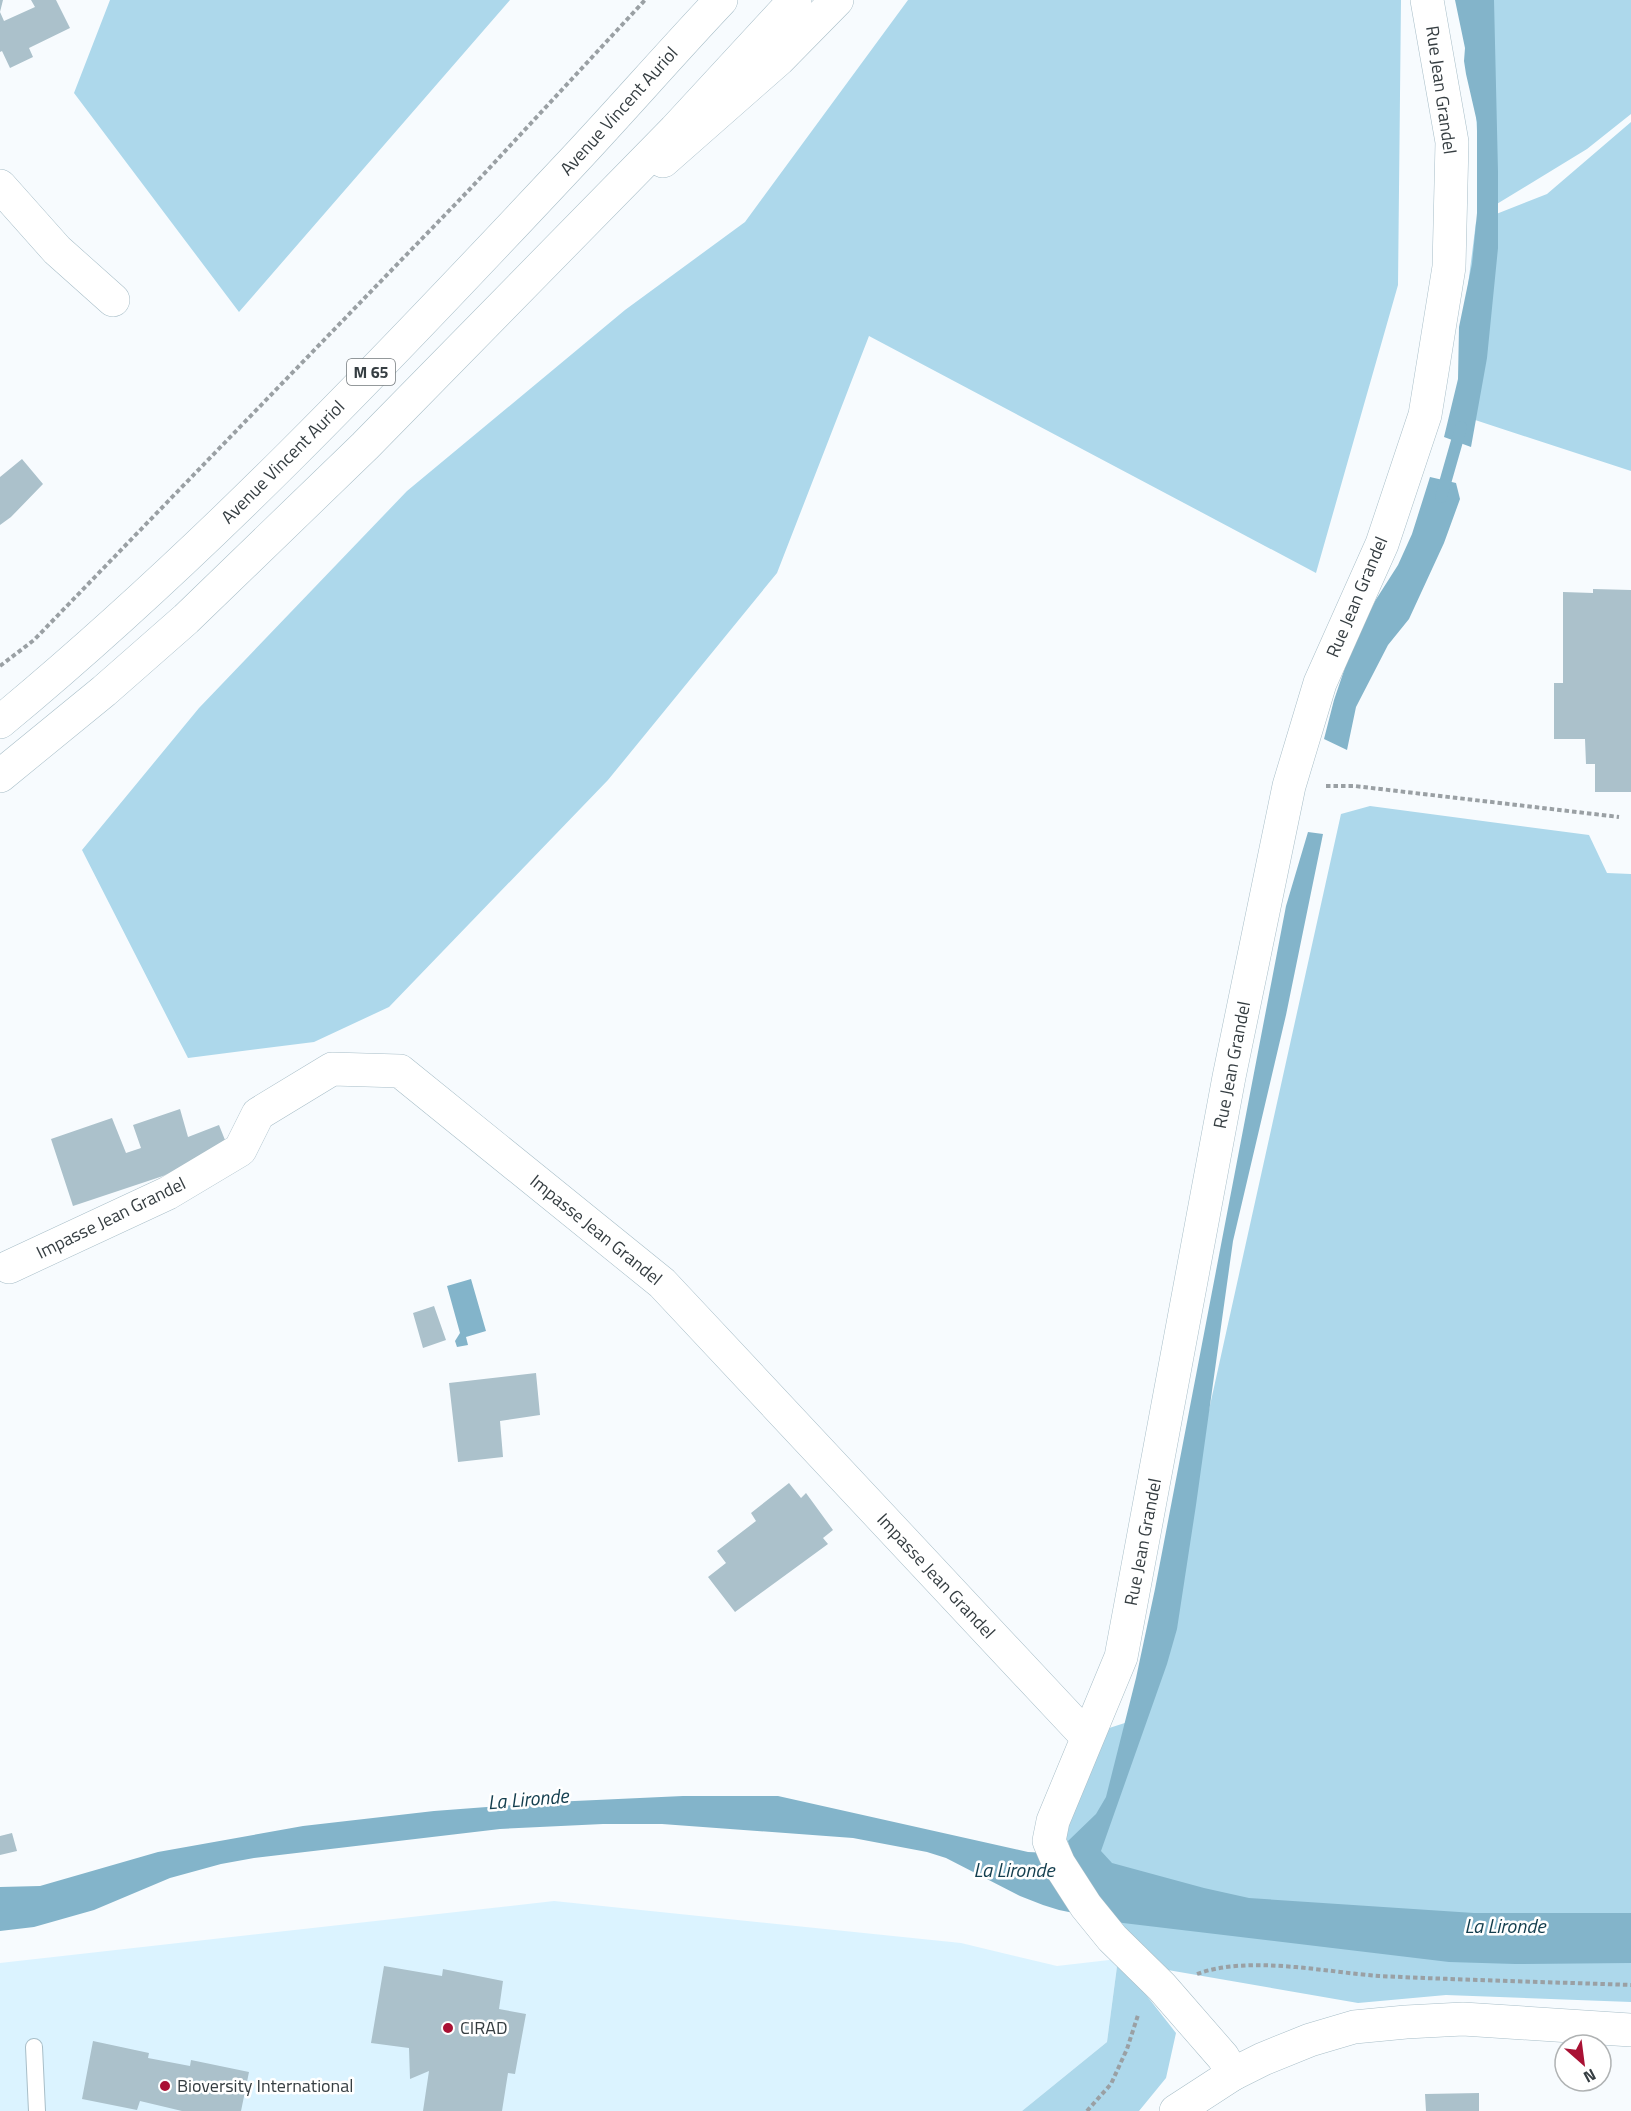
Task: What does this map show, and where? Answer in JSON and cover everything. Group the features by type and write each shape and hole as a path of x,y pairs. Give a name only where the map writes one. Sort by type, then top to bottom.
{"street":[{"name":"Avenue Vincent Auriol","path":"0,722 71,663 149,593 298,449 566,170 721,0"},
{"name":"M 65","path":"0,776 104,691 186,619 365,446 675,129 795,0"},
{"path":"520,288 779,59 837,0"},
{"name":"Rue Jean Grandel","path":"1233,2074 1223,2057 1169,1995 1112,1938 1086,1906 1069,1882 1049,1841 1053,1821 1121,1658 1229,1077 1289,786 1320,683 1382,544 1425,415 1449,267 1452,142 1427,0"},
{"path":"0,186 57,250 113,300"},
{"name":"Impasse Jean Grandel","path":"9,1267 168,1193 240,1150 258,1114 332,1068 400,1071 662,1283 1087,1737"},
{"path":"1176,2111 1233,2074 1310,2040 1354,2027 1462,2019 1631,2030"}],"lane":[{"path":"34,2047 37,2111"}],"path":[{"path":"0,666 43,632 470,190 645,0"},
{"path":"1289,786 1355,786 1619,817"}],"shaded area":[{"path":"110,0 510,0 239,312 74,93"},
{"path":"908,0 1401,0 1398,285 1316,573 869,336 777,573 608,780 389,1007 314,1042 188,1058 82,850 199,708 407,491 625,310 745,222"},
{"path":"1469,0 1631,0 1631,114 1587,149 1482,213"},
{"path":"1631,122 1631,471 1466,417 1467,293 1476,222 1547,194"},
{"path":"1370,806 1589,835 1607,873 1631,874 1631,2002 1446,1995 1358,2003 1162,1969 1125,1937 1065,1841 1071,1810 1103,1730 1131,1721 1193,1482 1341,814"},
{"path":"554,1901 961,1943 1057,1966 1118,1959 1107,2042 1022,2111 0,2111 0,1963"},
{"path":"1118,1959 1176,2033 1166,2078 1139,2111 1022,2111 1107,2042"}],"water":[{"path":"1455,0 1494,0 1498,248 1487,358 1471,447 1444,437 1458,379 1459,327 1472,264 1477,213 1477,122 1466,74 1465,48"},
{"path":"1430,477 1456,483 1460,499 1444,543 1409,619 1388,645 1356,707 1347,750 1324,739 1334,700 1352,647 1375,601 1398,565 1412,534"},
{"name":"La Lironde","path":"1308,832 1323,834 1286,1015 1233,1241 1177,1629 1167,1664 1101,1851 1112,1863 1249,1898 1474,1913 1631,1913 1631,1963 1449,1962 1123,1923 1043,1905 1020,1896 946,1858 927,1852 853,1838 662,1824 603,1824 500,1829 254,1858 221,1864 170,1878 94,1910 34,1927 0,1931 0,1887 40,1886 158,1852 303,1826 434,1811 553,1802 683,1796 778,1796 1028,1852 1072,1854 1068,1841 1096,1814 1106,1797 1136,1678 1286,906"},
{"path":"471,1279 486,1331 466,1337 468,1345 457,1347 455,1341 460,1333 447,1286"}],"building":[{"path":"31,0 56,0 70,28 29,48 33,57 10,68 2,51 0,52 0,12 4,21 35,7"},
{"path":"22,459 43,484 11,517 0,525 0,477"},
{"path":"1593,589 1631,590 1631,792 1595,792 1595,764 1586,764 1585,739 1554,739 1554,683 1563,683 1563,592 1593,593"},
{"path":"180,1109 188,1137 219,1125 227,1145 163,1176 73,1206 51,1139 112,1118 126,1153 141,1148 133,1125"},
{"path":"434,1306 446,1340 423,1348 413,1313"},
{"path":"536,1373 540,1415 500,1421 503,1457 458,1462 449,1383"},
{"path":"789,1483 801,1498 806,1493 833,1530 823,1538 828,1544 735,1612 708,1577 726,1563 717,1551 756,1521 751,1513"},
{"path":"12,1833 17,1851 0,1855 0,1836"},
{"name":"CIRAD","path":"384,1966 442,1976 443,1969 503,1981 499,2009 526,2014 515,2074 508,2073 502,2111 423,2111 429,2071 410,2079 409,2048 371,2043"},
{"name":"Bioversity International","path":"93,2041 149,2053 148,2058 190,2066 191,2060 249,2072 241,2111 182,2111 140,2101 137,2110 82,2099"},
{"path":"1479,2093 1479,2111 1426,2111 1425,2094"}],"waterway":[{"path":"1441,497 1461,427"}],"place":[{"name":"CIRAD","path":"448,2028"},
{"name":"Bioversity International","path":"165,2086"}]}
